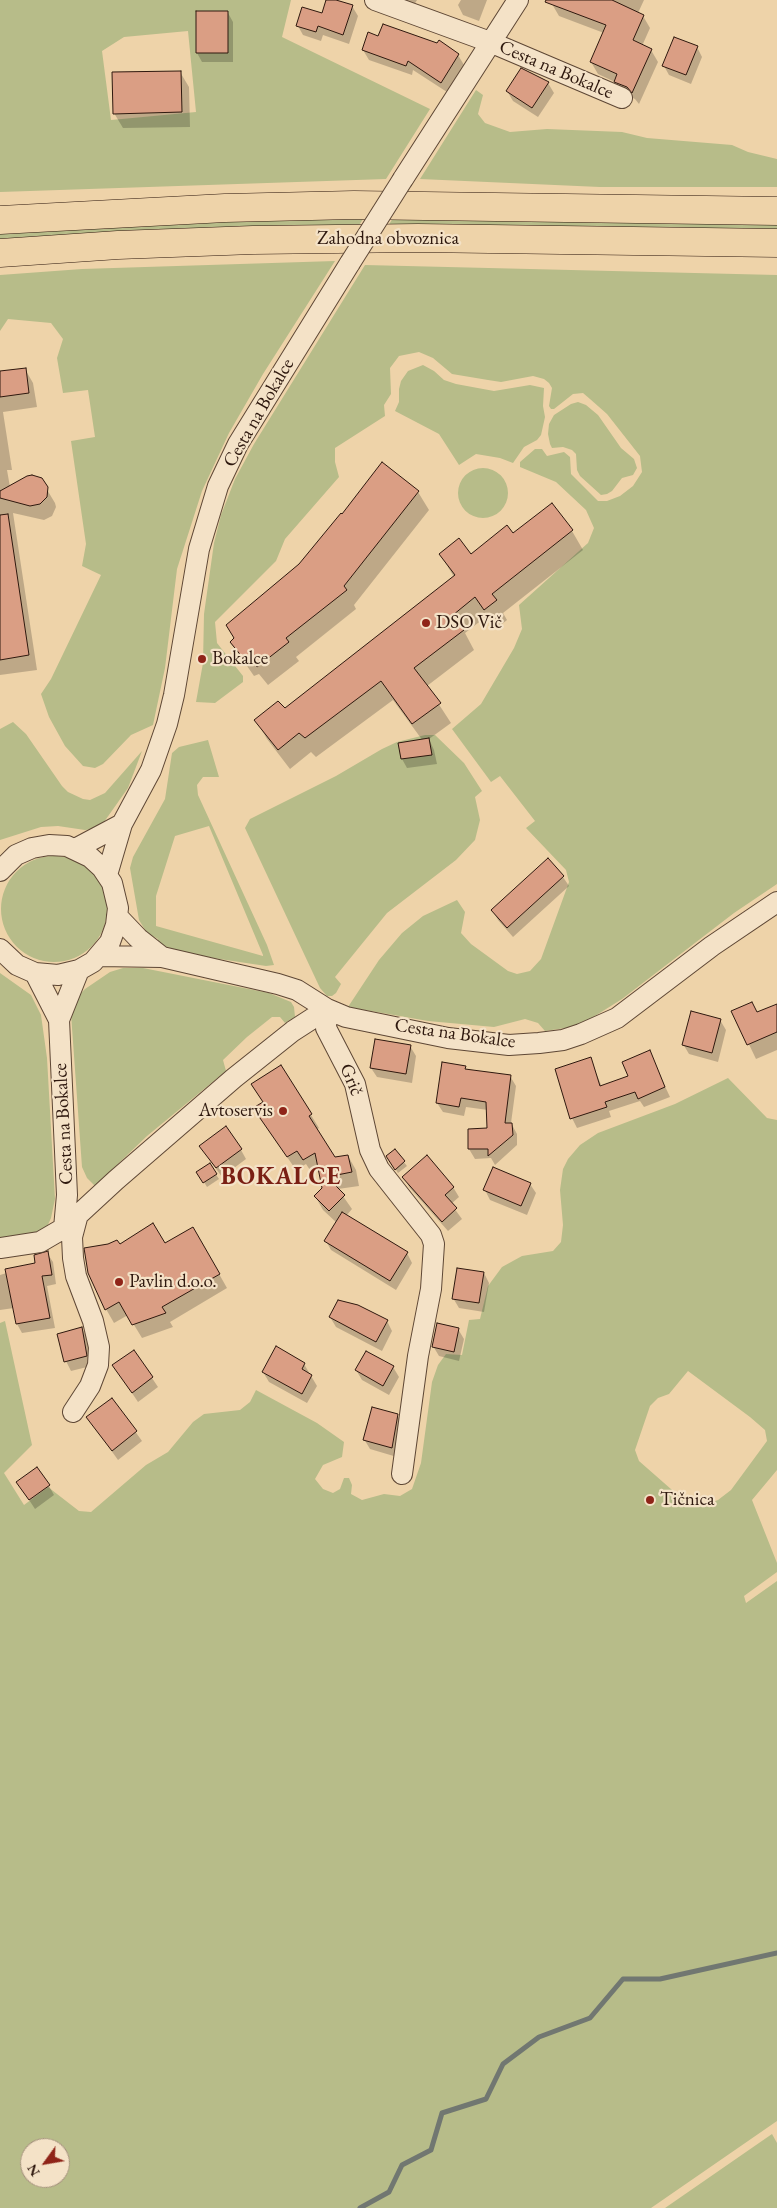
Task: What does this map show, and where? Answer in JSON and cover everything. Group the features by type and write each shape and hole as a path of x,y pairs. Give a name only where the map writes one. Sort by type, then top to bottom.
{"highway":[{"name":"Zahodna obvoznica","path":"0,220 225,208 455,205 777,210"},
{"name":"Zahodna obvoznica","path":"0,253 166,244 408,238 777,243"}],"street":[{"path":"376,0 490,42"},
{"name":"Cesta na Bokalce","path":"107,875 122,824 151,770 167,724 199,549 218,486 238,444 350,263 518,0"},
{"name":"Cesta na Bokalce","path":"490,42 622,98"},
{"path":"75,849 122,824"},
{"path":"0,871 8,854 41,846 58,845 75,849 90,857 107,875 115,891 118,916 114,933 100,956 79,970 58,976 35,973 17,965 0,949"},
{"name":"Cesta na Bokalce","path":"100,956 162,957 278,984 297,990 327,1009 346,1017 448,1038 509,1044 563,1040 598,1028 617,1018 712,946 777,902"},
{"name":"Cesta na Bokalce","path":"118,916 138,938 162,957"},
{"name":"Cesta na Bokalce","path":"73,1412 90,1386 98,1365 99,1347 75,1267 67,1195 59,1020 79,970"},
{"name":"Cesta na Bokalce","path":"35,973 59,1020"},
{"path":"0,1248 40,1242 71,1223 123,1174 234,1078 293,1031 327,1009"},
{"name":"Grič","path":"327,1009 326,1028 355,1084 373,1157 390,1184 431,1235 434,1244 431,1289 418,1356 402,1474"}],"green space":[{"path":"0,0 291,0 282,37 430,109 386,179 0,192","holes":["188,31 196,112 111,120 102,51 124,37"]},
{"path":"476,90 483,95 478,114 485,123 510,132 547,129 622,132 647,138 732,145 748,152 777,159 777,187 600,187 420,179"},
{"path":"393,218 777,222 777,230 388,226"},
{"path":"363,219 358,227 0,241 0,232 228,220"},
{"path":"335,261 263,374 229,433 202,491 177,569 165,668 153,725 131,735 103,764 95,768 83,766 65,746 49,717 41,694 51,679 101,575 82,566 86,544 71,441 95,437 88,390 63,393 57,358 63,339 51,323 8,319 0,331 0,275 82,269"},
{"path":"365,265 777,275 777,884 734,913 622,999 579,1026 545,1031 538,1023 525,1019 494,1027 428,1021 348,1007 379,960 402,933 423,916 457,900 465,912 461,933 471,944 508,971 517,974 530,971 541,959 569,882 566,870 526,828 535,821 500,776 491,782 452,729 481,704 514,648 522,629 519,605 588,543 594,528 586,510 556,482 520,467 520,462 535,449 542,449 547,456 564,452 570,457 571,474 598,501 607,501 620,496 633,486 642,472 640,456 607,414 583,393 573,394 554,409 551,409 549,406 552,388 544,379 533,376 501,382 488,380 452,374 433,358 419,352 399,356 390,368 391,394 384,405 385,416 335,448 335,462 339,477 285,539 276,561 215,622 217,643 243,676 243,682 215,703 196,702 203,663 204,614 214,543 221,515 235,479 254,444"},
{"path":"423,365 434,371 444,380 456,384 494,391 530,385 544,388 543,406 545,417 541,435 537,440 524,447 513,463 500,458 476,454 459,465 439,434 395,411 399,402 401,381 408,371"},
{"path":"578,402 586,405 598,415 621,448 634,459 637,468 633,475 622,478 612,491 607,494 601,495 580,476 577,470 576,454 572,450 563,447 552,448 550,444 549,424 554,415 571,404"},
{"path":"478,468 488,468 501,475 508,488 508,498 501,511 488,518 478,518 469,514 462,507 458,498 458,488 462,479 469,472"},
{"path":"13,722 26,734 62,786 68,792 83,799 90,800 105,793 142,751 128,788 104,822 93,829 85,830 58,826 41,827 0,840 0,729"},
{"path":"425,735 435,735 464,763 482,791 475,797 480,820 475,840 456,860 387,913 335,977 341,984 336,993 332,996 327,996 320,988 245,828 250,819 336,776 382,749 397,742"},
{"path":"208,740 219,777 203,777 197,785 198,795 267,945 274,965 266,966 193,955 157,944 158,939 147,933 139,920 130,868 133,857 165,799 172,753 179,747","holes":["209,826 263,955 156,926 156,896 175,836"]},
{"path":"54,856 74,860 91,872 103,889 107,909 103,929 91,946 74,958 54,962 34,958 17,946 5,929 1,909 5,889 17,872 34,860"},
{"path":"123,968 143,968 269,993 291,1002 294,1007 295,1017 285,1023 280,1017 272,1017 247,1037 223,1060 226,1071 147,1136 95,1186 87,1178 82,1167 71,1014 78,996 85,989 110,972"},
{"path":"0,973 31,995 41,1015 47,1058 55,1199 47,1227 37,1236 0,1241"},
{"path":"728,1078 767,1118 777,1120 777,1470 752,1500 777,1563 777,1572 744,1596 746,1603 777,1581 777,2121 651,2208 0,2208 0,1323 5,1321 32,1445 4,1473 24,1505 48,1487 79,1511 91,1512 146,1465 168,1452 193,1422 204,1414 240,1410 250,1402 256,1390 317,1423 344,1442 342,1457 323,1465 315,1479 323,1489 333,1493 340,1489 344,1478 349,1478 352,1485 351,1494 362,1500 384,1494 400,1496 412,1489 421,1463 432,1382 438,1365 446,1354 462,1355 469,1320 480,1319 488,1286 502,1267 522,1256 553,1251 561,1242 563,1225 560,1190 563,1169 568,1159 580,1145 598,1133 675,1104","holes":["688,1371 765,1430 767,1441 731,1490 718,1500 706,1505 688,1504 639,1461 635,1450 650,1406 658,1398 669,1394"]},
{"path":"772,2134 777,2143 777,2208 665,2208"}],"building":[{"path":"326,0 336,0 353,5 343,35 318,26 316,32 296,26 302,7 322,13"},
{"path":"546,0 612,0 644,15 633,40 652,49 632,93 627,87 614,82 617,74 590,62 606,25 545,2"},
{"path":"196,11 228,11 228,53 196,53"},
{"path":"383,24 437,43 439,40 459,54 441,83 408,61 406,66 362,50 368,32 378,36"},
{"path":"674,37 698,46 686,75 662,66"},
{"path":"521,68 549,82 532,108 506,91"},
{"path":"181,71 182,112 113,114 112,72"},
{"path":"26,368 29,393 0,397 0,371"},
{"path":"382,462 419,491 344,586 347,590 286,638 289,642 257,667 247,656 243,658 230,642 234,638 226,625 299,564 342,514"},
{"path":"32,475 42,478 48,487 47,497 40,504 30,506 0,498 0,491"},
{"name":"DSO Vič","path":"552,503 573,530 492,594 497,600 484,610 475,597 453,615 464,630 414,668 441,703 412,724 381,681 305,738 299,733 278,750 254,720 278,701 285,708 455,575 439,554 459,538 471,554 507,525 513,533"},
{"path":"8,514 29,655 0,660 0,515"},
{"path":"429,738 432,755 401,759 398,743"},
{"path":"548,858 564,876 507,928 491,910"},
{"path":"752,1002 757,1012 777,1004 777,1032 747,1045 731,1011"},
{"path":"691,1011 721,1019 712,1053 682,1045"},
{"path":"375,1039 411,1045 406,1074 370,1068"},
{"path":"650,1050 665,1087 638,1099 635,1092 605,1102 607,1107 570,1119 555,1069 591,1057 600,1086 628,1076 622,1062"},
{"path":"442,1062 466,1066 465,1069 511,1075 505,1123 512,1123 513,1135 488,1156 488,1149 468,1149 468,1129 487,1128 486,1102 461,1098 459,1107 436,1103"},
{"name":"Avtoservis","path":"281,1065 312,1114 309,1116 335,1157 348,1155 352,1172 327,1177 345,1195 329,1211 314,1196 322,1188 315,1153 303,1160 297,1151 287,1157 253,1108 263,1102 251,1084"},
{"path":"226,1126 242,1149 216,1168 199,1146"},
{"path":"395,1149 405,1161 395,1170 386,1156"},
{"path":"427,1155 454,1187 445,1195 457,1208 442,1222 402,1177"},
{"path":"210,1163 217,1174 203,1183 196,1172"},
{"path":"493,1167 531,1183 521,1206 483,1190"},
{"path":"342,1212 408,1252 390,1281 324,1241"},
{"path":"153,1223 165,1243 193,1227 220,1274 162,1307 166,1313 132,1325 119,1302 105,1310 88,1273 84,1248 108,1244 117,1240 120,1244"},
{"path":"48,1251 52,1275 42,1276 50,1318 16,1324 5,1269 35,1263 34,1255"},
{"path":"457,1268 484,1272 479,1303 452,1299"},
{"path":"338,1300 358,1305 388,1320 376,1342 329,1317"},
{"path":"437,1323 459,1328 454,1352 432,1347"},
{"path":"82,1327 87,1356 64,1362 57,1334"},
{"path":"276,1346 305,1363 302,1369 312,1375 302,1394 262,1372"},
{"path":"134,1350 153,1377 132,1393 112,1365"},
{"path":"366,1351 394,1366 383,1386 355,1370"},
{"path":"112,1398 137,1431 112,1451 86,1417"},
{"path":"372,1407 398,1414 392,1448 363,1440"},
{"path":"37,1467 50,1485 29,1500 16,1482"}],"waterway":[{"path":"360,2208 389,2192 402,2165 431,2150 442,2113 486,2099 503,2064 539,2037 590,2018 623,1979 660,1979 777,1953"}],"place":[{"name":"DSO Vič","path":"426,623"},
{"name":"Bokalce","path":"202,659"},
{"name":"Avtoservis","path":"283,1111"},
{"name":"Pavlin d.o.o.","path":"119,1282"},
{"name":"Tičnica","path":"650,1500"}],"district":[{"name":"BOKALCE","path":"281,1177"}]}
